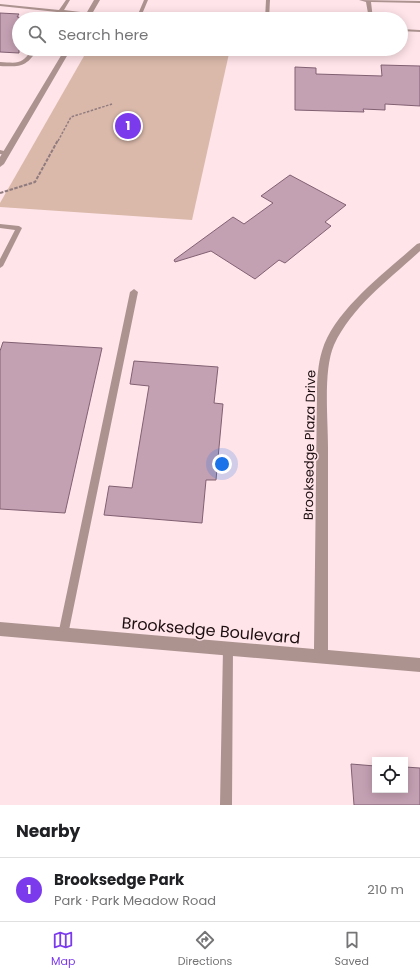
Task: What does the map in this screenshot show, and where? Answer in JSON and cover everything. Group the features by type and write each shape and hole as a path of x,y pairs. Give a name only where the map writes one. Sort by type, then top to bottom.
{"street":[{"path":"90,12 97,0"},
{"path":"0,164 3,153 64,56"},
{"name":"Brooksedge Plaza Drive","path":"321,657 322,379 328,346 350,311 420,246"},
{"name":"Brooksedge Boulevard","path":"0,629 420,665"}],"lane":[{"path":"60,11 68,0"},
{"path":"141,12 146,0"},
{"path":"267,12 268,0"},
{"path":"361,0 420,2"},
{"path":"368,0 369,12"},
{"path":"0,5 64,12"},
{"path":"408,30 420,31"},
{"path":"0,64 22,65 27,62 31,56"},
{"path":"0,226 19,228 0,266"},
{"path":"63,635 134,292"},
{"path":"226,805 228,649"}],"path":[{"path":"0,193 35,182 71,117 112,104"}],"shaded area":[{"path":"84,56 228,56 192,220 0,207 0,203"}],"building":[{"path":"0,13 12,14 12,53 0,52"},
{"path":"381,65 420,66 420,106 385,104 385,110 363,109 364,112 295,110 295,67 316,68 316,74 382,76"},
{"path":"290,175 346,205 325,222 331,226 285,263 279,260 255,279 211,251 175,262 174,260 233,217 244,224 273,203 261,196"},
{"path":"3,342 102,348 65,513 0,509 0,351"},
{"path":"134,361 218,367 214,403 223,404 216,480 206,480 202,523 104,515 109,486 132,488 149,386 130,384"},
{"path":"351,764 372,766 372,793 408,793 408,767 420,768 420,805 354,805"}],"place":[{"name":"Brooksedge Park","path":"128,126"}]}
